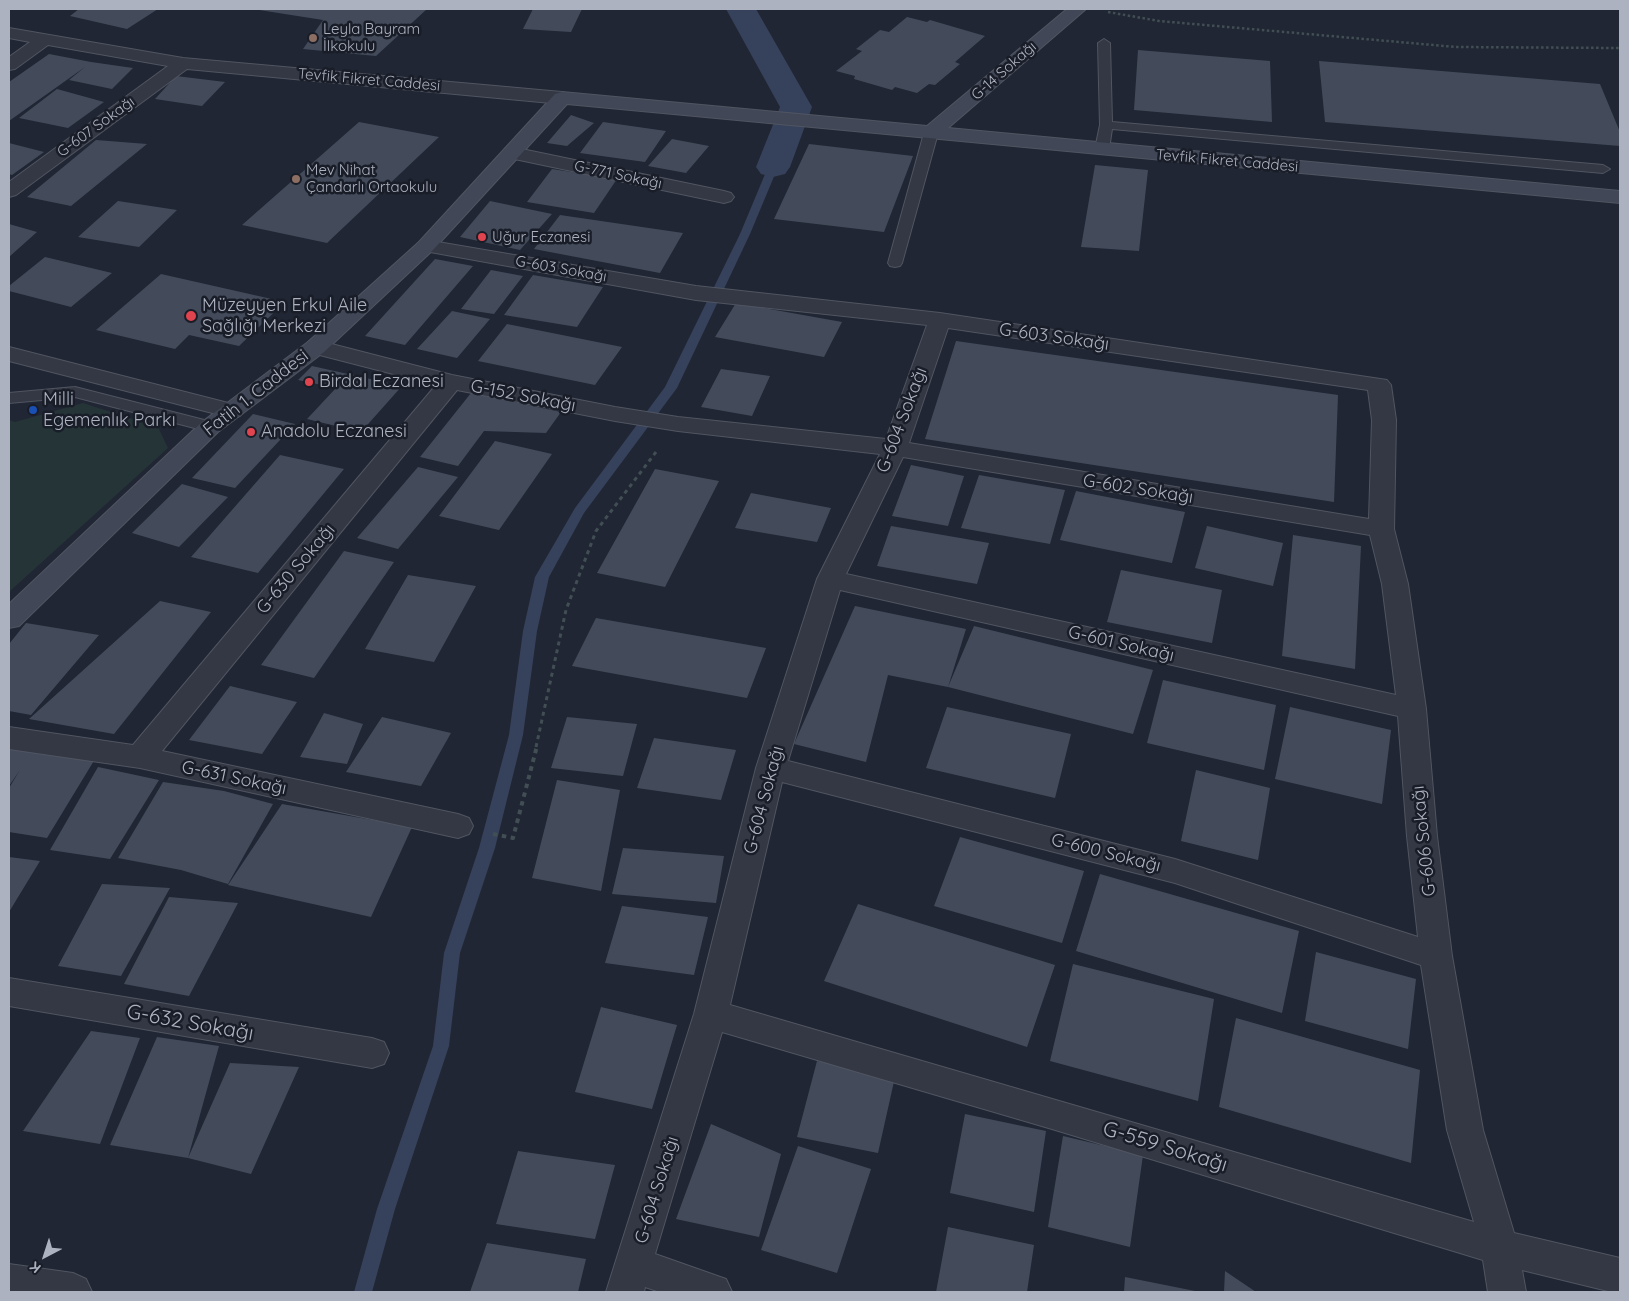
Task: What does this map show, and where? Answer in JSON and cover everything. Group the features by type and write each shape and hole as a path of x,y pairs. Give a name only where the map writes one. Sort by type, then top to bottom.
{"street":[{"name":"G-14 Sokağı","path":"931,133 1076,9"},
{"name":"Tevfik Fikret Caddesi","path":"9,33 183,63 1620,197"},
{"path":"9,65 45,39"},
{"name":"G-607 Sokağı","path":"9,191 183,63"},
{"name":"Fatih 1. Caddesi","path":"9,619 210,427 316,347 426,246 562,98"},
{"name":"G-771 Sokağı","path":"512,153 724,197"},
{"name":"G-603 Sokağı","path":"426,246 696,293 940,320 1379,385"},
{"name":"G-604 Sokağı","path":"630,1279 711,1014 771,768 830,580 894,448 940,320"},
{"name":"G-152 Sokağı","path":"316,347 451,382 615,414 678,424"},
{"path":"9,354 232,410"},
{"name":"G-630 Sokağı","path":"140,757 451,382"},
{"name":"G-606 Sokağı","path":"1379,385 1384,420 1380,529 1395,584 1412,709 1422,836 1436,956 1465,1130 1500,1247 1507,1292"},
{"path":"678,424 894,448"},
{"name":"G-602 Sokağı","path":"894,448 1380,529"},
{"name":"G-601 Sokağı","path":"830,580 1412,709"},
{"name":"G-631 Sokağı","path":"9,738 140,757 458,826"},
{"name":"G-600 Sokağı","path":"771,768 1175,871 1436,956"},
{"name":"G-632 Sokağı","path":"9,992 372,1053"},
{"name":"G-559 Sokağı","path":"711,1014 1052,1113 1500,1247 1620,1276"},
{"path":"630,1279 714,1292"},
{"path":"9,1282 72,1292"}],"lane":[{"path":"1102,149 1106,125 1104,43"},
{"path":"1106,125 1603,169"},
{"path":"895,263 931,133"},
{"path":"9,398 75,392 210,427"}],"path":[{"path":"1107,12 1159,21 1456,47 1620,48"},
{"path":"513,838 540,733 566,610 596,531 678,424"}],"shaded area":[{"path":"83,403 158,427 168,448 9,592 9,420 15,422"}],"building":[{"path":"79,9 158,9 127,29 70,16"},
{"path":"253,9 427,9 376,56 303,49 323,20"},
{"path":"533,9 582,9 571,32 523,29"},
{"path":"907,17 927,22 930,20 985,36 955,62 960,64 935,85 929,84 917,93 895,87 892,90 854,79 855,76 836,71 862,51 856,49 880,30 889,32"},
{"path":"1138,50 1270,61 1272,122 1134,110"},
{"path":"49,54 133,68 112,89 69,80 85,67 9,121 9,82"},
{"path":"1319,61 1600,84 1620,132 1620,146 1325,122"},
{"path":"176,76 225,82 202,106 155,99"},
{"path":"57,89 104,102 68,128 19,118"},
{"path":"571,115 594,123 567,146 547,143"},
{"path":"359,122 439,137 327,243 242,225"},
{"path":"603,122 666,131 645,162 580,153"},
{"path":"672,139 709,146 686,173 648,166"},
{"path":"96,140 147,144 71,206 27,197"},
{"path":"9,143 44,152 12,175 9,174"},
{"path":"809,144 913,156 884,232 774,219"},
{"path":"1095,165 1148,170 1139,251 1081,247"},
{"path":"552,169 617,179 594,213 527,202"},
{"path":"118,201 177,210 139,247 78,237"},
{"path":"490,201 552,214 520,250 460,237"},
{"path":"560,215 683,233 660,273 534,249"},
{"path":"9,224 37,232 9,257"},
{"path":"45,257 112,273 71,307 9,291 9,286"},
{"path":"435,259 473,266 405,345 365,336"},
{"path":"491,270 523,276 494,314 461,309"},
{"name":"Müzeyyen Erkul Aile Sağlığı Merkezi","path":"161,274 285,302 239,346 189,335 175,349 96,330"},
{"path":"533,275 603,287 577,327 504,315"},
{"path":"736,303 842,322 824,357 715,337"},
{"path":"452,311 490,319 457,358 417,349"},
{"path":"507,324 622,347 595,385 478,361"},
{"path":"956,341 1338,395 1334,502 925,439"},
{"path":"312,366 402,386 361,432 307,419 336,388 298,380"},
{"path":"721,369 770,376 752,416 701,407"},
{"path":"471,393 561,412 546,433 484,431 458,466 420,457"},
{"path":"253,414 295,424 235,488 192,478"},
{"path":"495,441 552,454 499,530 439,516"},
{"path":"280,455 344,469 258,573 191,557"},
{"path":"911,465 964,476 948,526 892,516"},
{"path":"418,467 458,477 398,549 357,538"},
{"path":"655,469 719,481 665,587 597,573"},
{"path":"979,475 1065,490 1050,544 961,528"},
{"path":"182,484 228,497 179,547 132,533"},
{"path":"1076,491 1185,512 1172,563 1060,540"},
{"path":"751,493 831,508 817,542 735,528"},
{"path":"891,526 989,543 977,584 877,566"},
{"path":"1207,526 1283,543 1273,586 1195,568"},
{"path":"1293,535 1361,546 1355,669 1282,656"},
{"path":"344,551 394,562 314,678 261,665"},
{"path":"1121,570 1222,590 1212,643 1107,622"},
{"path":"408,575 476,586 434,662 365,649"},
{"path":"160,601 211,612 114,734 29,719"},
{"path":"855,606 966,629 948,687 888,675 866,762 794,744"},
{"path":"596,618 766,648 747,698 572,666"},
{"path":"26,623 99,635 31,715 9,711 9,644"},
{"path":"974,626 1153,670 1133,734 948,687"},
{"path":"1163,680 1276,705 1264,770 1147,743"},
{"path":"230,686 297,702 262,754 189,740"},
{"path":"947,707 1071,734 1055,798 926,768"},
{"path":"1290,707 1391,730 1382,804 1275,779"},
{"path":"324,713 363,724 347,764 300,757"},
{"path":"382,717 451,733 421,786 346,772"},
{"path":"567,717 637,724 623,776 551,768"},
{"path":"654,738 736,750 721,800 637,788"},
{"path":"9,747 95,759 47,838 9,832 9,788 20,770 9,786"},
{"path":"98,767 159,780 110,859 50,850"},
{"path":"1196,770 1270,788 1258,860 1181,841"},
{"path":"557,780 620,790 601,891 532,878"},
{"path":"163,782 224,791 273,804 228,884 181,870 118,858"},
{"path":"282,804 412,827 371,917 228,885"},
{"path":"960,837 1084,871 1062,943 934,906"},
{"path":"623,848 724,856 716,903 612,894"},
{"path":"9,857 40,861 9,912"},
{"path":"1100,874 1299,931 1282,1013 1076,951"},
{"path":"102,884 170,888 121,976 58,966"},
{"path":"169,897 238,903 189,996 124,984"},
{"path":"858,904 1055,965 1027,1047 824,981"},
{"path":"622,906 708,917 694,975 605,963"},
{"path":"1316,952 1416,979 1408,1049 1305,1021"},
{"path":"1073,964 1214,999 1198,1101 1050,1061"},
{"path":"601,1007 677,1025 652,1109 575,1092"},
{"path":"1236,1018 1420,1070 1411,1163 1219,1107"},
{"path":"91,1031 140,1038 100,1144 23,1131"},
{"path":"157,1037 219,1046 188,1158 110,1145"},
{"path":"817,1061 895,1077 878,1153 797,1137"},
{"path":"230,1063 299,1067 251,1174 188,1158"},
{"path":"965,1114 1046,1131 1034,1212 950,1193"},
{"path":"711,1124 781,1154 759,1237 676,1219"},
{"path":"1063,1136 1143,1155 1130,1247 1048,1227"},
{"path":"798,1146 871,1169 837,1273 761,1250"},
{"path":"518,1151 615,1165 595,1239 496,1224"},
{"path":"948,1227 1034,1245 1027,1292 936,1292"},
{"path":"487,1243 586,1259 578,1292 470,1292"},
{"path":"1225,1271 1256,1292 1224,1292"},
{"path":"1125,1277 1195,1291 1195,1292 1124,1292"}],"waterway":[{"path":"741,9 796,107 773,167"},
{"path":"363,1292 386,1209 441,1046 452,953 487,848 516,735 530,631 542,577 579,511 671,388 745,234 773,167"}],"place":[{"name":"Leyla Bayram İlkokulu","path":"313,38"},
{"name":"Mev Nihat Çandarlı Ortaokulu","path":"296,179"},
{"name":"Uğur Eczanesi","path":"482,237"},
{"name":"Müzeyyen Erkul Aile Sağlığı Merkezi","path":"191,316"},
{"name":"Birdal Eczanesi","path":"309,382"},
{"name":"Milli Egemenlık Parkı","path":"33,410"},
{"name":"Anadolu Eczanesi","path":"251,432"}]}
